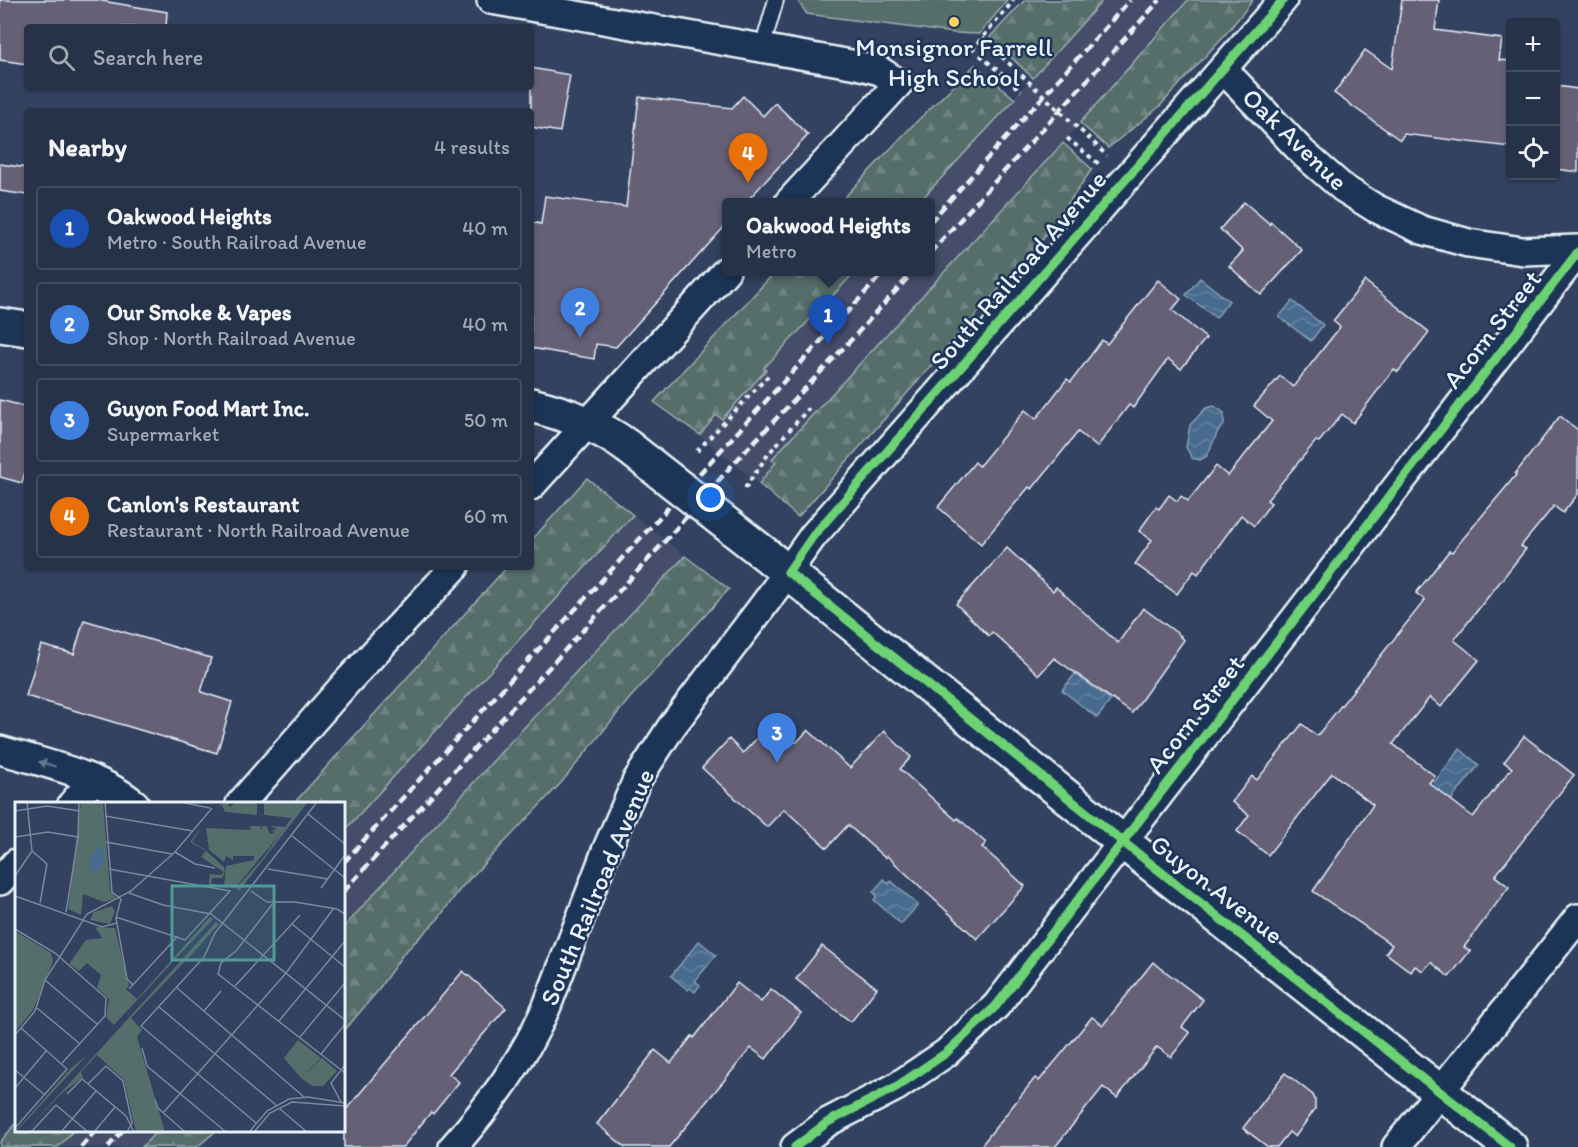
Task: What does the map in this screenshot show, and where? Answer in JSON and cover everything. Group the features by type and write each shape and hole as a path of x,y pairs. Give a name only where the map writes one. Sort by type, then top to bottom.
{"street":[{"path":"491,0 858,64 880,71 899,83 793,198"},
{"name":"South Railroad Avenue","path":"453,1147 510,1077 536,1032 548,1006 616,825 637,780 776,563 813,536 1283,0"},
{"name":"Oak Avenue","path":"1224,69 1304,154 1343,188 1376,208 1422,230 1467,243 1523,251 1578,250"},
{"name":"Acorn Street","path":"795,1147 828,1122 896,1087 946,1053 996,1006 1578,250"},
{"path":"534,483 722,275"},
{"path":"0,325 24,329"},
{"name":"Guyon Avenue","path":"534,406 558,412 601,429 628,447 1510,1147"},
{"path":"242,802 347,682 452,570"},
{"path":"0,750 93,780 113,789 132,802"},
{"path":"74,802 93,780"},
{"path":"0,881 15,864"},
{"path":"1396,1147 1578,918"}],"lane":[{"path":"762,48 776,0"}],"path":[{"path":"972,50 1014,0"},
{"path":"982,38 1106,153"},
{"path":"980,56 1021,91"},
{"path":"1067,138 1097,164"},
{"path":"697,451 770,374"},
{"path":"745,488 769,453 809,408"}],"shaded area":[{"path":"1103,0 1188,0 1063,143 772,459 776,462 759,484 700,435 716,415 722,418 766,370 764,368 851,276 935,276 935,198 923,198"},
{"path":"633,515 685,556 502,751 345,926 345,830"},
{"path":"71,1132 156,1132 142,1147 58,1147"}],"green space":[{"name":"Monsignor Farrell High School","path":"797,0 1008,0 979,34 954,33 807,14"},
{"path":"1025,0 1103,0 1033,78 990,37"},
{"path":"1188,0 1253,0 1230,29 1159,107 1108,148 1080,123"},
{"path":"975,65 1015,99 923,198 844,198 911,127"},
{"path":"1063,143 1092,169 1043,239 798,517 759,484 776,462 772,459"},
{"path":"771,276 851,276 764,368 766,370 722,419 716,415 700,435 654,402"},
{"path":"587,478 633,515 345,830 345,802 295,802 504,570 534,570 534,538"},
{"path":"685,556 729,589 630,698 561,783 461,888 438,919 403,954 376,993 345,1030 345,926 502,751"},
{"path":"15,1124 15,1132 72,1132 58,1147 0,1147 0,1142"},
{"path":"156,1132 215,1132 197,1147 142,1147"}],"water":[{"path":"1200,278 1229,301 1216,318 1186,295"},
{"path":"1292,301 1323,325 1311,341 1279,317"},
{"path":"1214,406 1224,413 1224,425 1218,431 1207,456 1200,460 1192,458 1186,447 1190,425 1206,408"},
{"path":"1075,674 1111,700 1097,718 1062,690"},
{"path":"1460,749 1479,765 1447,805 1428,790"},
{"path":"884,879 889,884 891,881 918,905 901,924 874,900 877,896 873,892"},
{"path":"699,941 716,955 695,981 700,985 695,992 690,988 688,990 671,976"}],"building":[{"path":"0,0 96,0 167,12 166,24 24,24 24,64 0,60"},
{"path":"1402,0 1439,0 1435,30 1502,39 1499,60 1506,61 1506,147 1404,134 1400,140 1334,93 1365,50 1392,69"},
{"path":"534,69 570,75 560,132 534,128 534,108 531,108"},
{"path":"1560,87 1578,89 1578,172 1560,170"},
{"path":"743,96 763,116 775,103 808,135 750,198 722,198 722,229 616,347 596,344 594,359 534,349 534,223 541,224 545,196 626,207 639,97 732,108"},
{"path":"0,164 24,168 24,195 0,191"},
{"path":"1244,202 1270,224 1271,222 1302,250 1261,295 1229,266 1243,251 1220,229"},
{"path":"1158,280 1181,299 1172,310 1206,338 1181,369 1168,359 1133,408 1129,405 1097,447 1078,432 1032,489 1029,487 981,544 938,507 975,462 979,466 1025,410 1036,419 1067,379 1071,382 1102,340 1107,344"},
{"path":"1365,281 1429,332 1398,372 1394,369 1353,423 1342,414 1319,442 1316,441 1267,500 1271,503 1254,526 1241,515 1198,574 1194,571 1177,594 1135,564 1152,540 1139,531 1156,507 1159,509 1169,495 1177,501 1181,496 1188,501 1216,466 1228,476 1272,421 1254,406 1280,376 1293,387 1340,327 1333,321"},
{"path":"0,400 24,406 24,476 22,483 0,477"},
{"path":"1560,416 1578,430 1578,494 1563,513 1554,506 1521,546 1526,549 1454,640 1479,660 1441,707 1430,697 1393,744 1435,776 1429,783 1473,817 1512,768 1504,762 1524,736 1574,775 1495,876 1509,887 1464,947 1470,951 1449,977 1431,962 1423,971 1415,966 1411,972 1386,953 1392,945 1313,891 1373,805 1332,773 1268,855 1237,831 1249,815 1232,802 1252,776 1257,780 1302,724 1317,736 1425,600 1416,593 1449,551 1452,552 1516,475"},
{"path":"1007,548 1053,591 1056,587 1118,643 1143,608 1181,636 1184,640 1132,713 1054,658 1039,675 992,632 989,636 956,604"},
{"path":"84,620 211,658 201,692 232,702 217,753 26,696 41,645 74,654"},
{"path":"808,730 850,768 884,731 911,757 900,769 956,820 958,818 986,843 982,847 1025,886 977,939 887,856 885,858 848,825 827,848 784,809 767,827 702,768 729,739 743,753 758,737 765,744 797,742"},
{"path":"822,946 877,988 851,1022 796,979"},
{"path":"1153,962 1203,1000 1182,1027 1190,1033 1171,1057 1157,1047 1117,1098 1103,1087 1055,1147 980,1147 1035,1078 1039,1081 1092,1017 1103,1025"},
{"path":"463,971 506,1008 449,1074 459,1082 403,1147 344,1147 345,1111"},
{"path":"737,983 761,1002 771,989 801,1013 766,1059 751,1048 669,1147 625,1147 597,1124 655,1050 671,1063 692,1036 694,1038"},
{"path":"1285,1073 1313,1095 1315,1109 1295,1137 1289,1132 1277,1147 1268,1147 1243,1128"}],"railway":[{"path":"935,216 1130,0"},
{"path":"935,248 1160,0"},
{"path":"345,861 880,276"},
{"path":"345,890 734,463 909,276"},
{"path":"81,1147 94,1132"},
{"path":"108,1147 121,1132"}],"cycle path":[{"path":"1283,0 813,536 788,572 1123,842 1510,1147"},
{"path":"795,1147 828,1122 896,1087 946,1053 996,1006 1578,252"}],"place":[{"name":"Monsignor Farrell High School","path":"954,22"},
{"name":"Canlon's Restaurant","path":"748,183"},
{"name":"Our Smoke & Vapes","path":"580,338"},
{"name":"Oakwood Heights","path":"828,345"},
{"name":"Guyon Food Mart Inc.","path":"777,763"}]}
